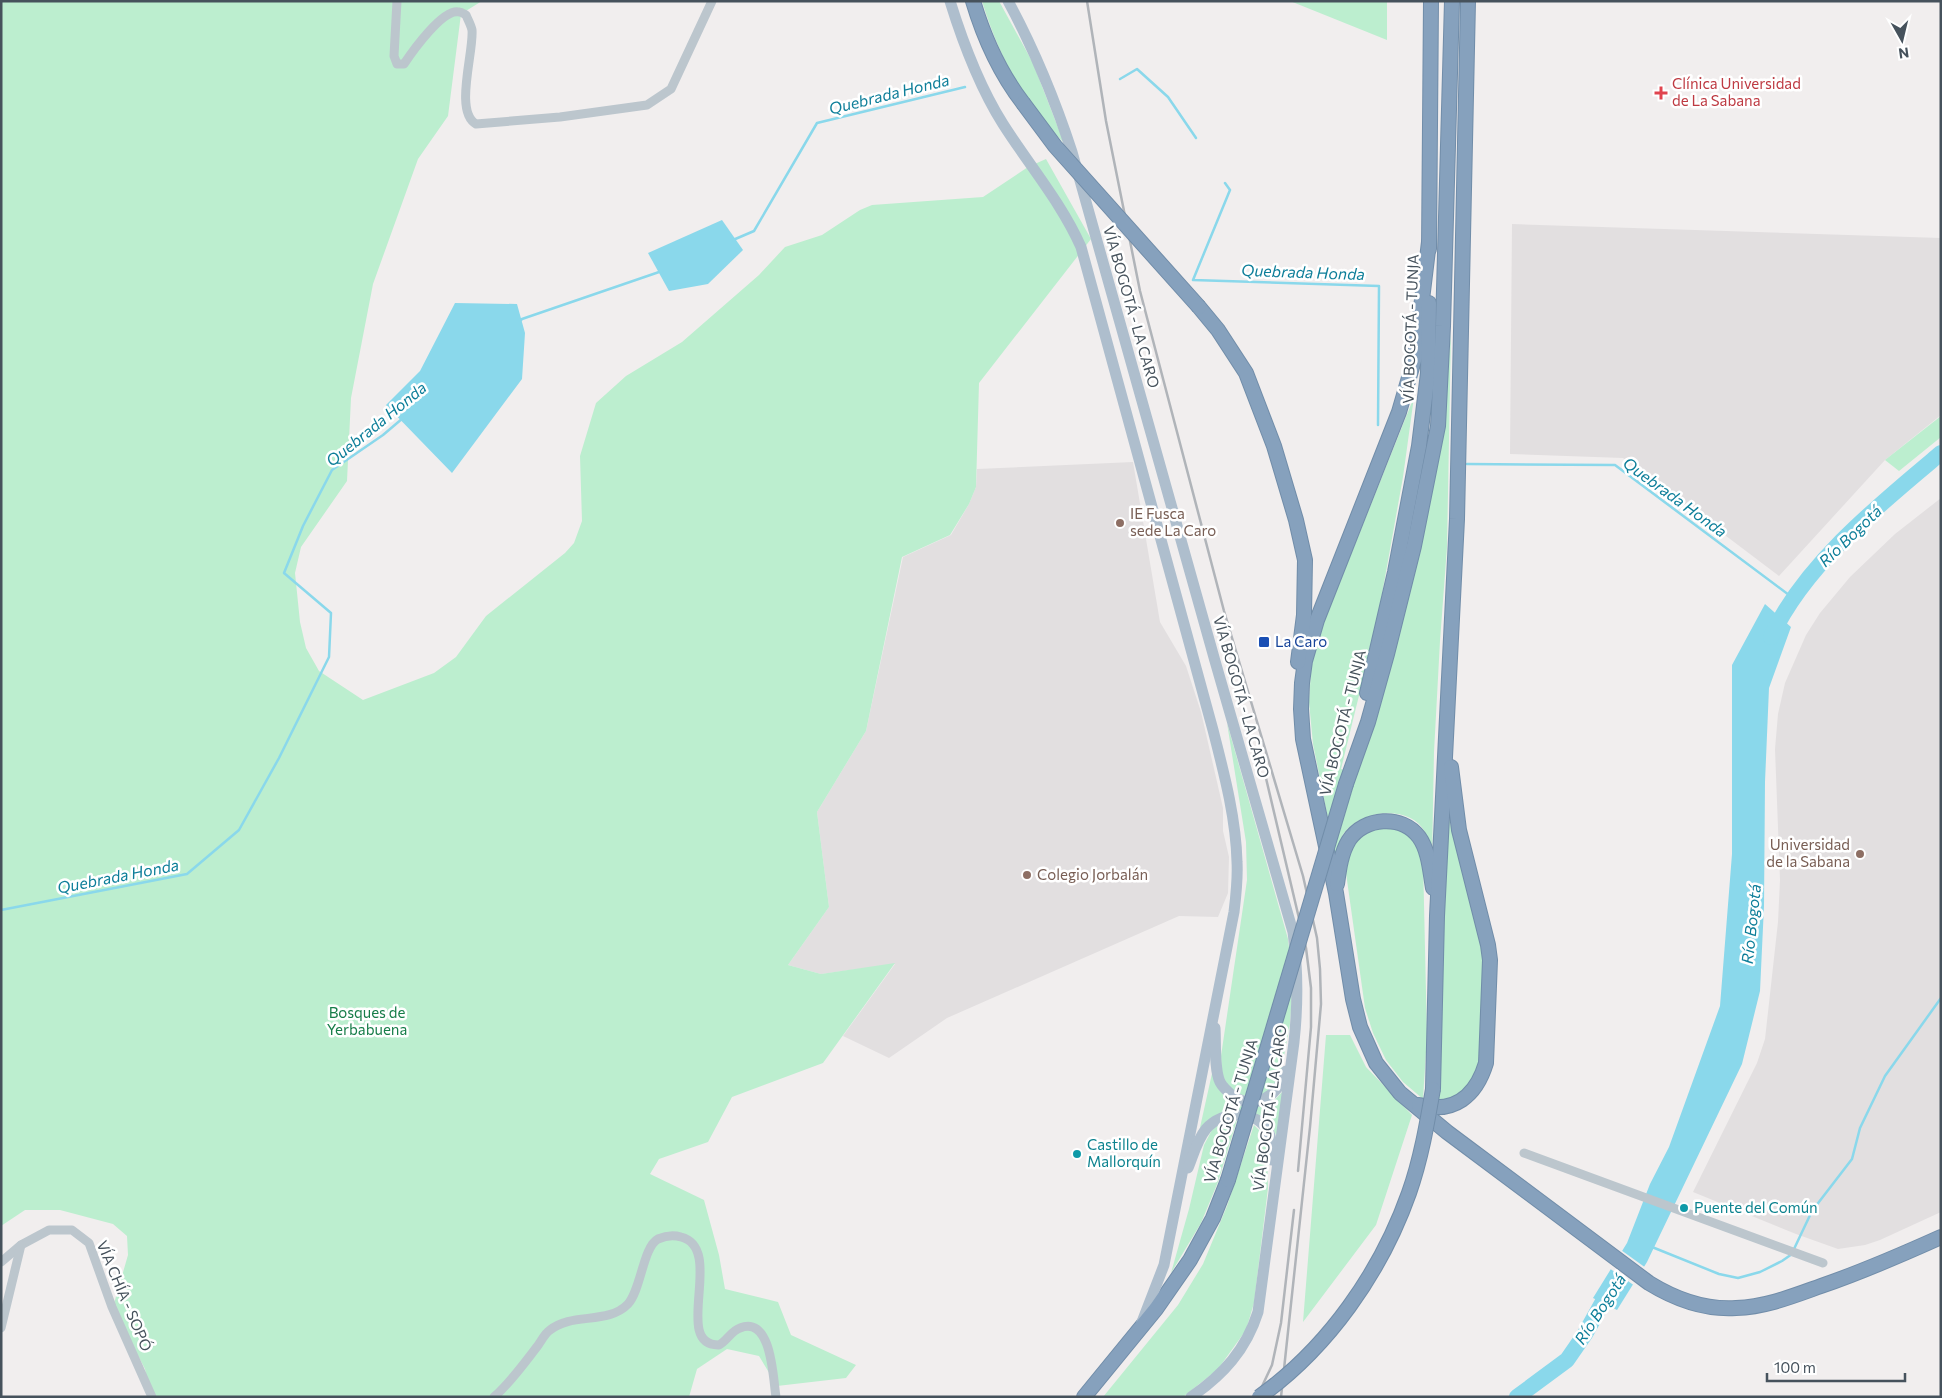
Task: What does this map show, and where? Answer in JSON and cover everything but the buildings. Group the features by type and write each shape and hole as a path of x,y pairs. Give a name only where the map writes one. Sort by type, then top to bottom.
{"highway":[{"path":"973,1 988,44 1013,91 1055,146 1199,307 1218,330 1246,373 1274,446 1296,520 1305,560 1304,615 1298,654 1301,709 1307,757 1336,893 1353,999 1360,1027 1376,1063 1387,1078 1413,1104 1447,1132 1614,1258 1649,1283 1675,1298 1706,1306 1735,1308 1760,1306 1783,1300 1870,1268 1941,1236"},
{"name":"VÍA BOGOTÁ - TUNJA","path":"1084,1397 1156,1309 1200,1244 1213,1218 1228,1180 1346,784 1386,616 1425,406 1429,342 1431,1"},
{"path":"1346,784 1368,722 1387,654 1414,546 1433,456 1441,394 1452,1"},
{"path":"1260,1397 1291,1371 1316,1346 1350,1304 1379,1258 1409,1193 1422,1150 1433,1089 1437,916 1457,519 1468,1"},
{"path":"1301,709 1305,661 1315,626 1389,439 1411,375 1415,358 1429,242"},
{"path":"1413,1104 1440,1108 1464,1099 1474,1090 1482,1078 1486,1064 1488,1044 1490,960 1454,798 1450,743 1449,680"},
{"path":"1336,893 1339,869 1344,851 1350,839 1360,828 1373,822 1388,821 1399,823 1410,828 1424,846 1437,916"}],"main road":[{"name":"VÍA BOGOTÁ - LA CARO","path":"950,1 958,26 986,92 1003,124 1069,222 1081,247 1213,730 1229,802 1237,861 1234,912 1164,1265 1138,1331"},
{"name":"VÍA BOGOTÁ - LA CARO","path":"1008,1 1034,53 1072,152 1212,652 1293,932 1297,959 1298,987 1294,1042 1258,1312 1247,1340 1228,1366 1214,1380 1191,1397"},
{"path":"1214,1011 1217,1071 1220,1082 1226,1092 1236,1098 1249,1102 1260,1101 1271,1096 1281,1085 1285,1076 1294,1042"},
{"path":"1178,1192 1198,1143 1206,1130 1222,1118 1234,1115 1253,1118 1266,1129 1272,1146 1267,1244"}],"street":[{"path":"397,1 394,56 397,64 401,65 404,64 425,35 448,14 459,12 466,15 472,30 466,93 468,113 471,121 476,124 560,117 647,104 671,89 712,1"},
{"path":"1524,1153 1823,1263"},
{"name":"VÍA CHÍA - SOPÓ","path":"1,1262 21,1245 49,1230 72,1230 89,1243 112,1307 152,1397"},
{"path":"494,1397 537,1348 549,1330 568,1322 610,1314 621,1310 630,1303 653,1243 658,1239 675,1236 684,1237 692,1244 697,1253 701,1271 698,1322 703,1339 709,1344 719,1345 740,1327 746,1326 758,1330 766,1342 769,1351 776,1397"},
{"path":"1,1328 21,1245"}],"shaded area":[{"path":"1512,224 1941,238 1941,415 1885,460 1779,576 1623,458 1510,454"},
{"path":"1133,462 1160,622 1186,666 1201,712 1223,808 1223,831 1229,857 1228,893 1218,917 1179,916 947,1018 889,1058 843,1036 895,964 821,974 788,965 829,907 817,812 866,731 903,557 951,535 969,504 976,487 977,469"},
{"name":"Universidad de la Sabana","path":"1941,498 1941,1212 1880,1240 1865,1245 1838,1249 1693,1192 1757,1063 1765,1039 1778,922 1780,880 1775,749 1778,714 1785,683 1806,635 1820,613 1850,577 1895,534"}],"green space":[{"name":"Bosques de Yerbabuena","path":"1,1 482,1 461,14 448,116 418,159 373,284 351,398 347,481 301,547 295,573 300,622 306,648 319,671 363,700 434,673 456,657 486,616 565,553 574,543 582,521 580,456 596,403 626,376 682,342 759,275 785,247 822,235 860,210 872,205 983,197 1028,167 1046,159 1091,239 979,383 976,487 969,504 950,535 902,557 866,731 817,812 829,907 788,965 821,974 895,963 823,1063 732,1097 708,1142 659,1159 650,1174 704,1200 719,1255 725,1289 778,1302 791,1335 856,1365 846,1378 777,1386 759,1356 727,1349 697,1369 689,1397 150,1397 145,1369 113,1307 128,1255 127,1236 113,1224 60,1210 25,1210 1,1226"},
{"path":"982,1 999,1 1033,63 1064,143 1036,110 1014,77 996,42"},
{"path":"1290,1 1387,1 1387,40"},
{"path":"1451,332 1447,547 1434,752 1432,858 1425,832 1418,823 1408,817 1385,813 1362,819 1352,825 1341,838 1336,859 1313,744 1309,702 1311,670 1315,649 1323,624 1414,397 1403,477 1377,622 1341,769 1356,774 1430,498 1441,436"},
{"path":"1941,416 1941,437 1899,471 1885,460"},
{"path":"1227,723 1288,939 1293,980 1290,1024 1281,1072 1276,1083 1268,1092 1258,1097 1242,1095 1229,1087 1222,1075 1221,1056 1247,880 1246,842"},
{"path":"1445,803 1481,944 1483,960 1480,1066 1464,1094 1436,1103"},
{"path":"1381,828 1397,830 1408,835 1413,839 1423,859 1427,1037 1423,1099 1403,1082 1386,1060 1373,1033 1365,1008 1345,866 1350,851 1361,836"},
{"path":"1326,1035 1350,1035 1366,1067 1412,1115 1376,1225 1303,1322"},
{"path":"1213,1069 1215,1080 1225,1097 1242,1106 1262,1106 1272,1102 1283,1091 1277,1137 1273,1129 1226,1111 1210,1119 1199,1132"},
{"path":"1237,1120 1218,1182 1201,1223 1171,1273 1204,1145 1213,1128 1225,1121"},
{"path":"1254,1125 1261,1132 1267,1145 1268,1188 1254,1303 1246,1330 1218,1369 1183,1397 1103,1397 1178,1305 1203,1264 1227,1206"}],"water":[{"path":"722,220 743,250 708,284 669,291 648,253"},
{"path":"455,303 517,304 525,333 522,379 452,473 386,405 420,371"},
{"path":"1765,604 1791,627 1769,688 1760,991 1742,1064 1647,1262 1617,1310 1593,1298 1627,1243 1650,1184 1669,1147 1720,1006 1732,854 1732,665"}],"pier":[{"path":"1621,1250 1646,1268 1635,1286 1609,1268"}],"waterway":[{"name":"Quebrada Honda","path":"1120,79 1137,69 1168,97 1196,138"},
{"name":"Quebrada Honda","path":"733,240 754,231 817,123 965,87"},
{"name":"Quebrada Honda","path":"1225,183 1230,190 1193,280 1379,286 1378,425"},
{"name":"Quebrada Honda","path":"519,322 522,319 662,271"},
{"name":"Quebrada Honda","path":"1,910 187,874 239,830 279,758 329,657 331,613 284,573 303,526 332,470 383,435 403,418"},
{"name":"Río Bogotá","path":"1771,637 1803,585 1824,560 1869,514 1941,453"},
{"name":"Quebrada Honda","path":"1467,464 1615,465 1793,598"},
{"path":"1794,1249 1812,1211 1852,1159 1860,1128 1885,1076 1941,998"},
{"path":"1652,1247 1719,1274 1738,1278 1760,1272 1792,1254"},
{"name":"Río Bogotá","path":"1517,1397 1567,1360 1585,1334 1605,1298 1616,1285"}],"railway":[{"path":"1087,1 1106,121 1140,291 1224,611 1303,876 1317,938 1321,1004 1310,1127 1281,1397"},
{"path":"1265,774 1306,948 1311,988 1311,1027 1298,1171"},
{"path":"1257,1397 1272,1365 1281,1323 1294,1210"}],"place":[{"name":"Clínica Universidad de La Sabana","path":"1661,93"},
{"name":"IE Fusca sede La Caro","path":"1120,523"},
{"name":"La Caro","path":"1264,642"},
{"name":"Universidad de la Sabana","path":"1860,854"},
{"name":"Colegio Jorbalán","path":"1027,875"},
{"name":"Castillo de Mallorquín","path":"1077,1154"},
{"name":"Puente del Común","path":"1684,1208"}]}
